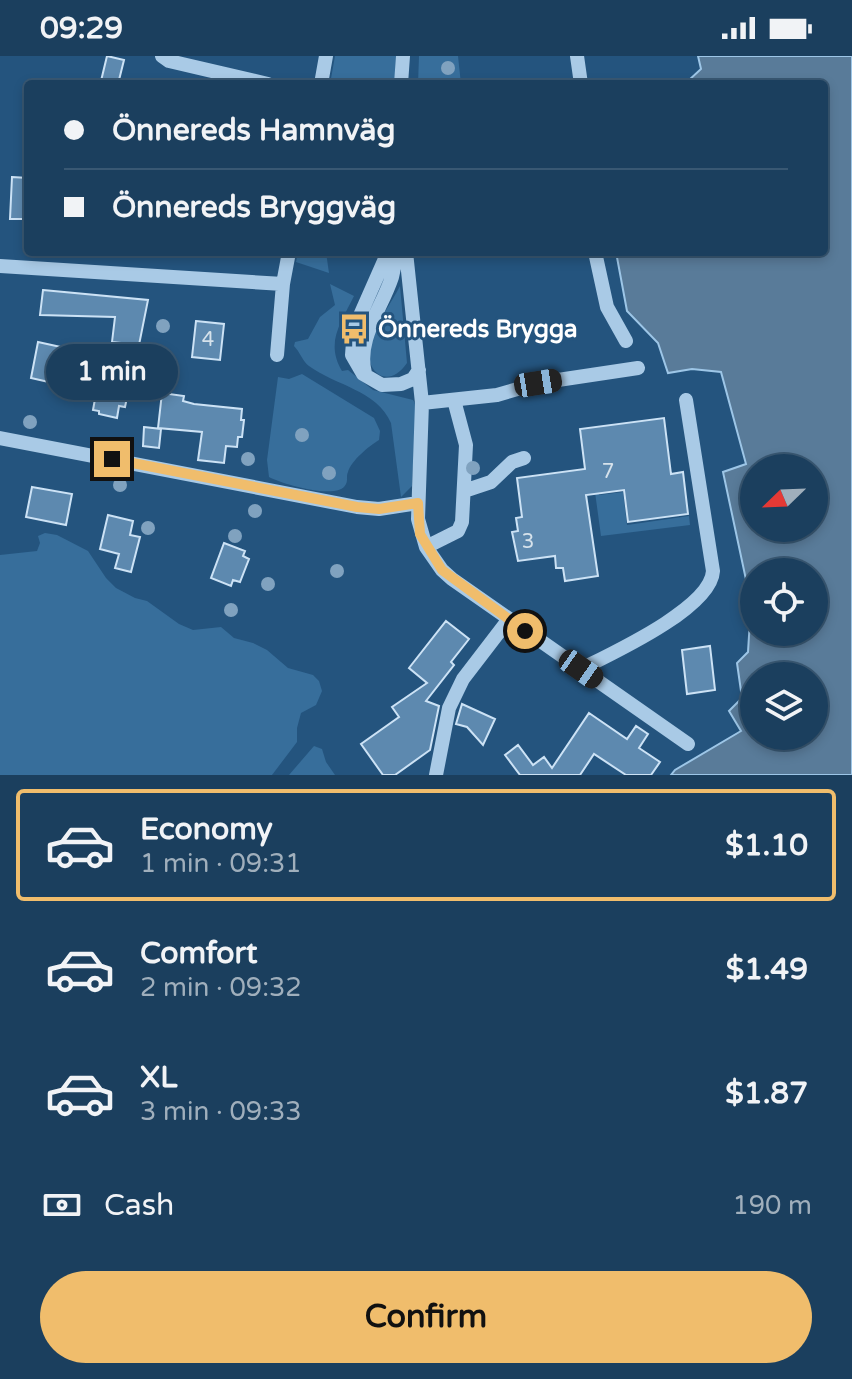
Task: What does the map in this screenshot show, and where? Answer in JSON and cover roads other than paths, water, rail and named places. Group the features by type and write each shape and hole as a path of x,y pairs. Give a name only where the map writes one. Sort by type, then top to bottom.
{"street":[{"path":"322,80 326,56"},
{"path":"401,80 403,56"},
{"path":"577,56 580,80"},
{"path":"165,58 252,80"},
{"path":"277,355 288,256"},
{"path":"386,256 354,329 352,355 356,365 373,382 393,385 413,379 419,370"},
{"path":"366,377 363,364 367,338 392,276 396,256"},
{"path":"406,256 422,403 418,503 420,534 434,561 452,579 688,744"},
{"path":"596,256 607,307 626,341"},
{"path":"0,266 283,284"},
{"path":"422,403 497,395 538,383 638,368"},
{"path":"426,547 458,531 462,522 466,445 454,400"},
{"path":"581,669 659,627 692,605 710,586 713,571 686,400"},
{"path":"0,438 357,507 379,509 418,503"},
{"path":"464,491 491,482 512,462 524,458"},
{"path":"436,775 449,708 463,679 509,619"}],"place":[{"name":"Önnereds Brygga","path":"354,329"}]}
